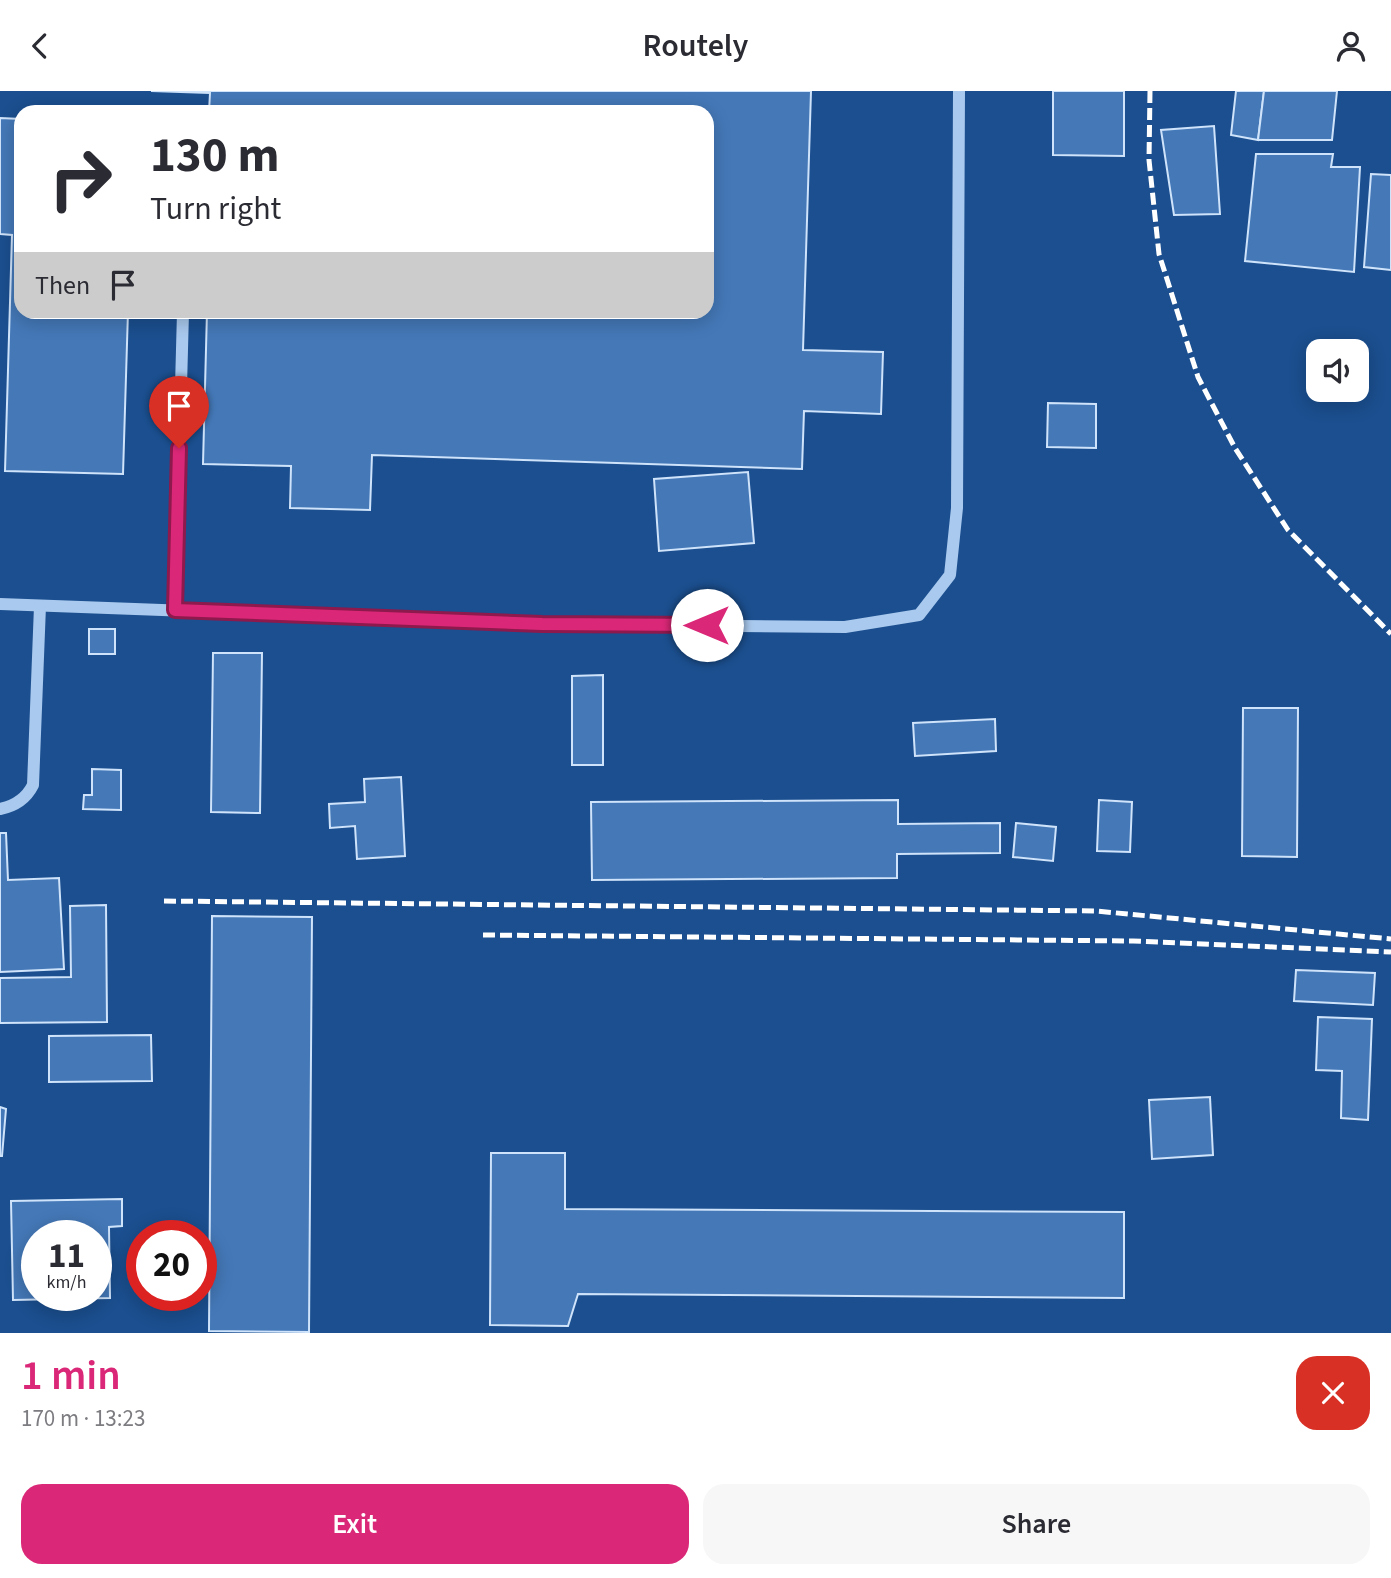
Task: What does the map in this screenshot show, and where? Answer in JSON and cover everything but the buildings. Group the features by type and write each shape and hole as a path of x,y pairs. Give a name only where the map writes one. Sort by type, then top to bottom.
{"lane":[{"path":"0,604 542,624 845,627 919,615 950,575 957,508 959,91"},
{"path":"175,610 183,319"},
{"path":"0,809 15,805 28,795 33,785 40,605"}],"railway":[{"path":"1150,91 1149,160 1159,254 1198,377 1235,448 1288,530 1391,634"},
{"path":"164,901 1096,911 1391,939"},
{"path":"483,935 1133,941 1391,952"}],"route":[{"path":"179,448 175,610 542,624 707,625"}]}
